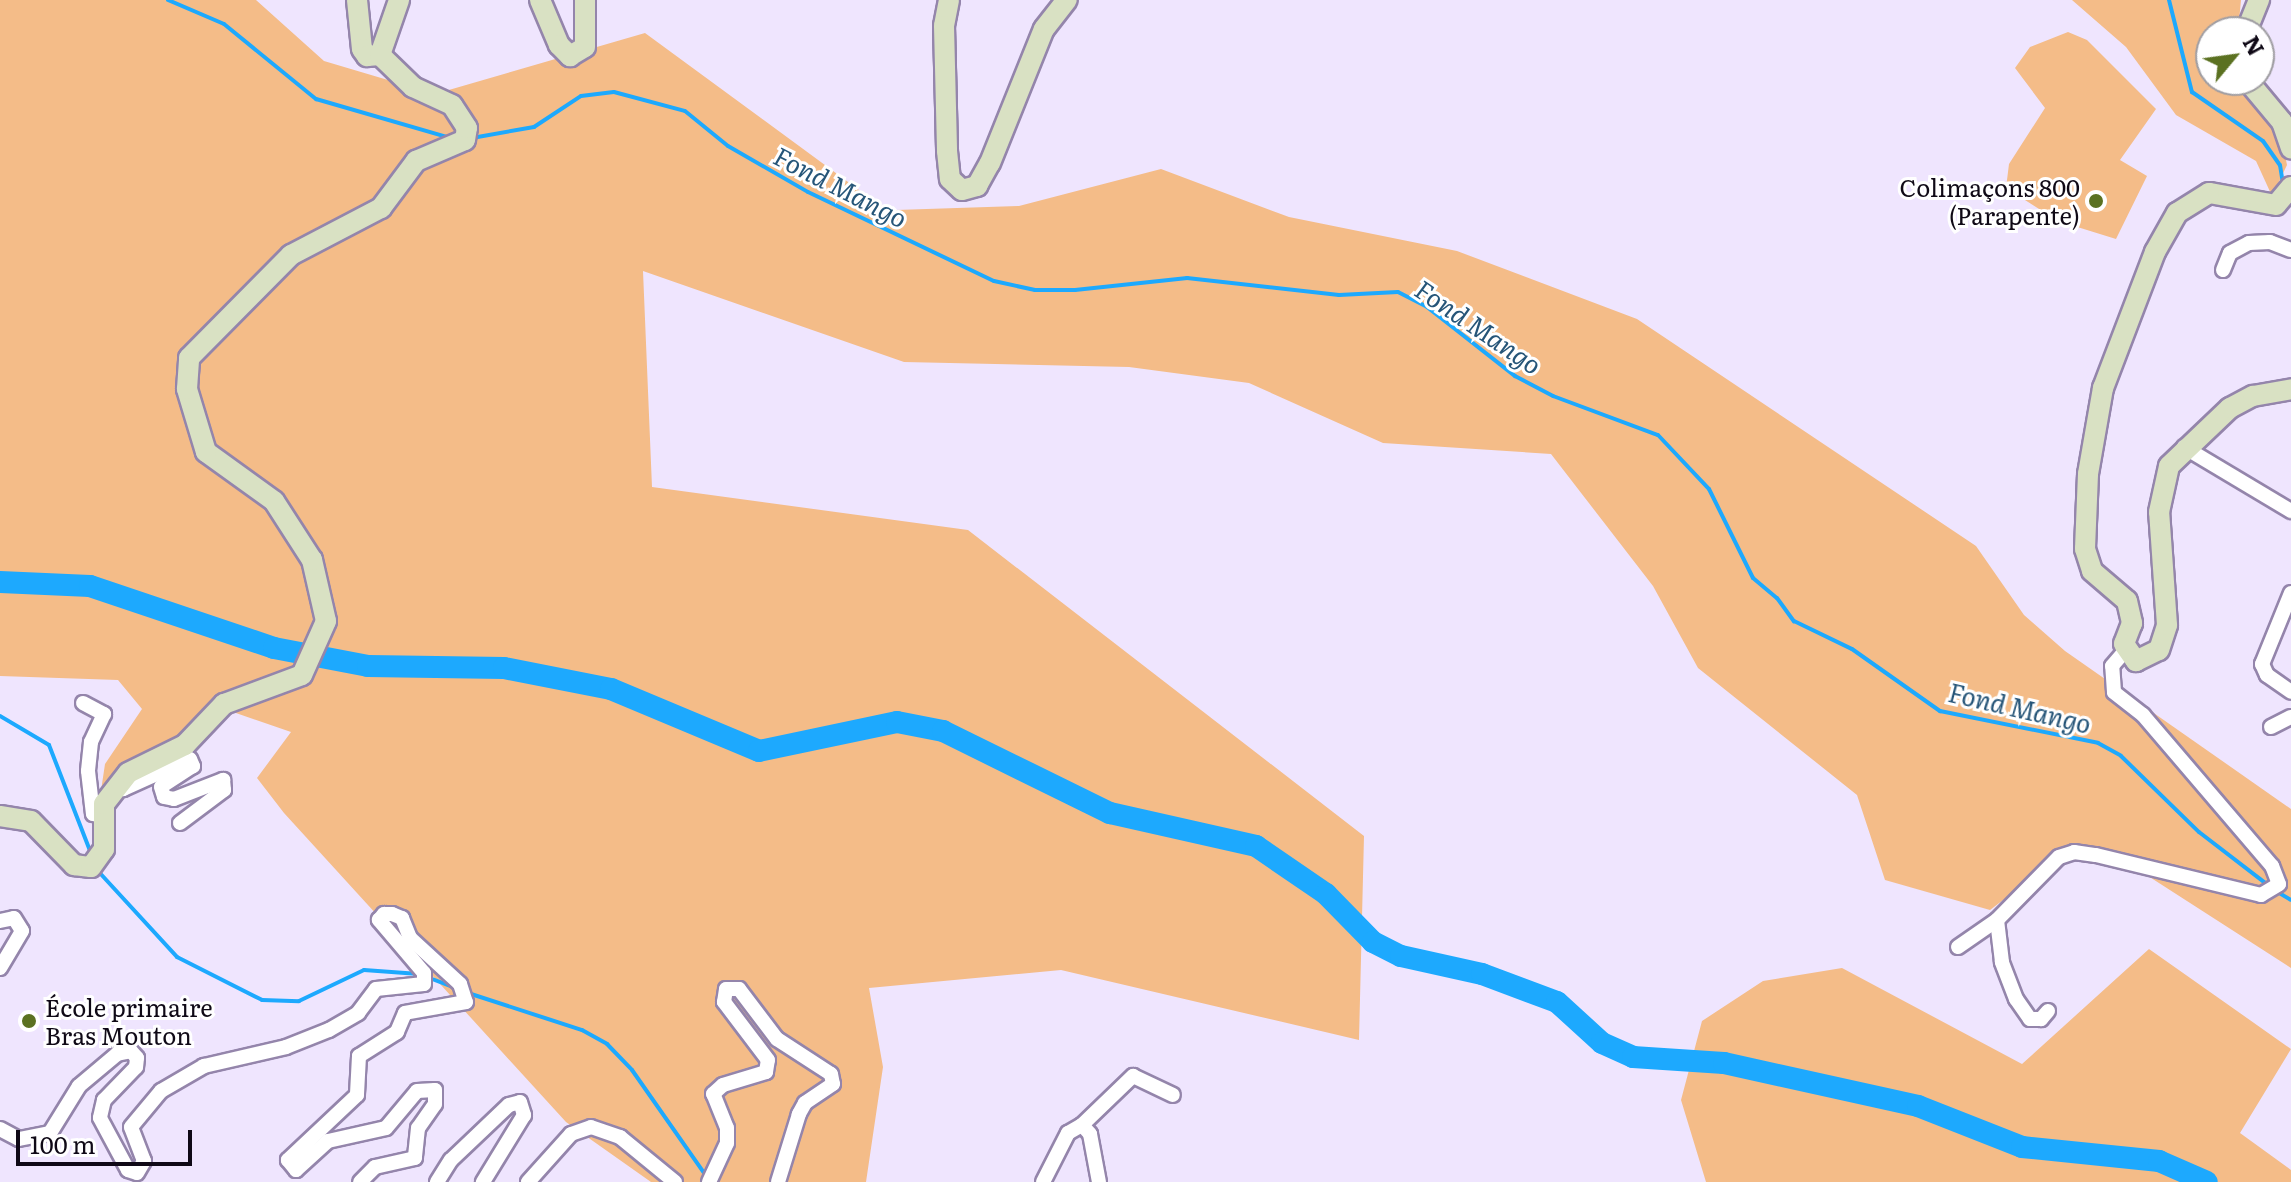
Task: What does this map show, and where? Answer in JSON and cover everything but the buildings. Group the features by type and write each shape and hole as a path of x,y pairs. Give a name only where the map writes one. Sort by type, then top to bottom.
{"main road":[{"path":"0,816 31,821 74,865 91,867 104,849 102,816 118,783 185,745 211,712 224,704 285,686 302,675 326,621 312,560 294,526 274,501 220,467 196,435 187,389 189,358 291,255 381,208 416,161 465,140 467,128 452,105 413,87 380,55 367,56 362,49 357,0"},
{"path":"380,55 399,0"},
{"path":"540,0 559,45 570,56 585,47 585,0"},
{"path":"949,0 944,26 947,151 950,179 962,190 977,186 1044,29 1067,0"},
{"path":"2260,96 2282,122 2291,148"},
{"path":"2289,197 2276,205 2260,205 2229,193 2209,193 2177,213 2155,252 2103,388 2088,474 2085,549 2092,571 2119,592 2132,612 2125,651 2136,661 2153,656 2167,625 2159,512 2169,466 2184,447 2230,408 2253,396 2291,389"}],"street":[{"path":"2223,270 2230,253 2249,243 2270,242 2291,250"},
{"path":"2184,447 2291,511"},
{"path":"2291,593 2262,664 2267,675 2291,692"},
{"path":"1958,947 1997,920 2059,857 2074,852 2261,895 2276,890 2279,880 2272,866 2143,715 2114,692 2112,666 2125,651"},
{"path":"83,703 104,714 91,742 88,771 93,814 102,816"},
{"path":"2271,727 2291,717"},
{"path":"118,783 123,789 190,759 193,766 161,787 164,797 174,799 223,780 224,790 180,823"},
{"path":"0,1129 19,1139 50,1133 79,1086 117,1054 131,1051 138,1062 104,1100 100,1118 128,1170 137,1173 144,1161 131,1127 161,1091 204,1066 329,1030 358,1013 376,989 424,984 424,973 379,920 384,914 392,914 402,918 410,938 460,984 466,1002 405,1013 397,1032 359,1056 357,1095 288,1160 296,1170 328,1141 380,1131 421,1088 435,1090 435,1104 418,1128 415,1158 375,1167 360,1182"},
{"path":"0,921 14,918 22,931 0,968"},
{"path":"1997,920 2002,962 2016,999 2030,1019 2041,1019 2048,1011"},
{"path":"709,1182 727,1143 727,1128 713,1094 723,1085 766,1072 768,1060 724,1002 726,989 739,989 777,1039 831,1074 833,1084 805,1103 799,1114 778,1182"},
{"path":"1043,1182 1068,1133 1082,1125 1133,1076 1173,1095"},
{"path":"437,1182 451,1160 509,1105 520,1102 524,1115 483,1182"},
{"path":"1082,1125 1090,1134 1099,1182"},
{"path":"528,1182 571,1134 591,1127 620,1137 675,1182"}],"shaded area":[{"path":"0,0 256,0 324,61 435,94 645,33 878,204 896,210 1019,206 1161,169 1289,217 1457,251 1637,319 1976,546 2024,615 2065,651 2291,809 2291,968 2131,865 2057,859 1990,910 1885,880 1857,795 1698,668 1653,586 1551,454 1383,443 1249,383 1129,367 904,362 643,271 652,487 968,530 1364,836 1359,1040 1061,970 869,988 883,1067 866,1182 651,1182 566,1122 284,813 257,778 291,732 233,712 99,804 105,764 142,709 118,680 0,676"},
{"path":"2072,0 2241,0 2240,16 2195,16 2195,96 2253,96 2281,135 2287,165 2272,196 2256,161 2176,115 2126,47"},
{"path":"2068,32 2087,40 2156,109 2120,160 2147,176 2116,239 2058,221 2006,188 2009,164 2045,108 2015,68 2030,47"},
{"path":"2149,949 2291,1049 2240,1133 2291,1170 2291,1182 1706,1182 1681,1100 1702,1021 1763,981 1842,968 2022,1064"}],"waterway":[{"name":"Fond Mango","path":"168,0 224,24 316,99 447,137"},
{"path":"2169,0 2192,92 2263,141 2280,165 2283,185"},
{"name":"Fond Mango","path":"472,138 534,127 581,96 614,92 685,111 728,146 808,192 994,281 1035,290 1075,290 1187,278 1339,295 1398,292 1427,307 1515,376 1553,396 1658,435 1709,489 1753,578 1777,598 1794,621 1852,649 1940,711 2098,743 2121,756 2199,832 2269,886"},
{"path":"0,582 90,586 274,648 368,666 504,668 611,689 759,751 897,722 943,731 1110,813 1256,846 1326,894 1373,942 1401,956 1482,974 1557,1002 1602,1043 1633,1057 1724,1063 1918,1106 2022,1147 2159,1161 2207,1182"},
{"path":"0,716 49,745 92,856"},
{"path":"98,871 177,957 262,1000 299,1001 364,970 419,974"},
{"name":"Fond Mango","path":"2276,891 2291,900"},
{"path":"427,977 456,988"},
{"path":"468,993 582,1030 607,1044 632,1070 707,1177"}],"place":[{"name":"Colimaçons 800 (Parapente)","path":"2096,201"},
{"name":"École primaire Bras Mouton","path":"29,1021"}]}
